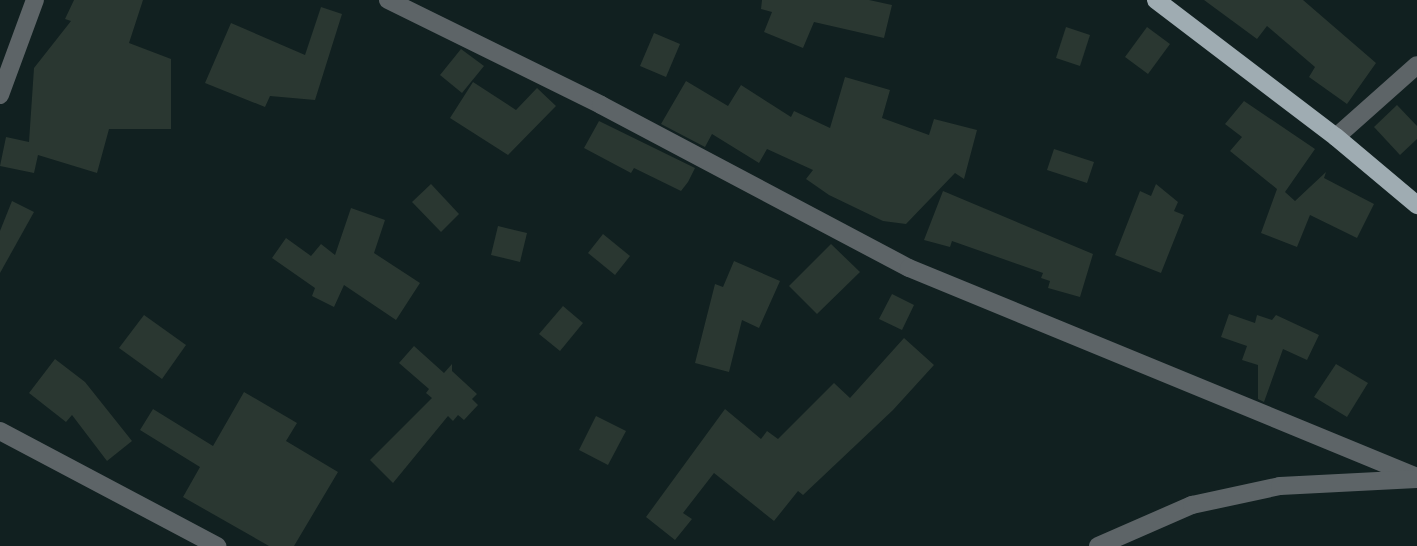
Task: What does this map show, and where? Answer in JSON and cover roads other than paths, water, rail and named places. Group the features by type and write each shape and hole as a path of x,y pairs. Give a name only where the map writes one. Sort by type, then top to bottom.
{"main road":[{"path":"1156,0 1336,136 1417,205"}],"street":[{"path":"0,95 35,0"},
{"path":"388,0 601,105 909,268 1417,478"},
{"path":"1336,136 1417,65"},
{"path":"0,431 217,546"},
{"path":"1098,546 1138,538 1192,505 1280,486 1417,478"}]}
